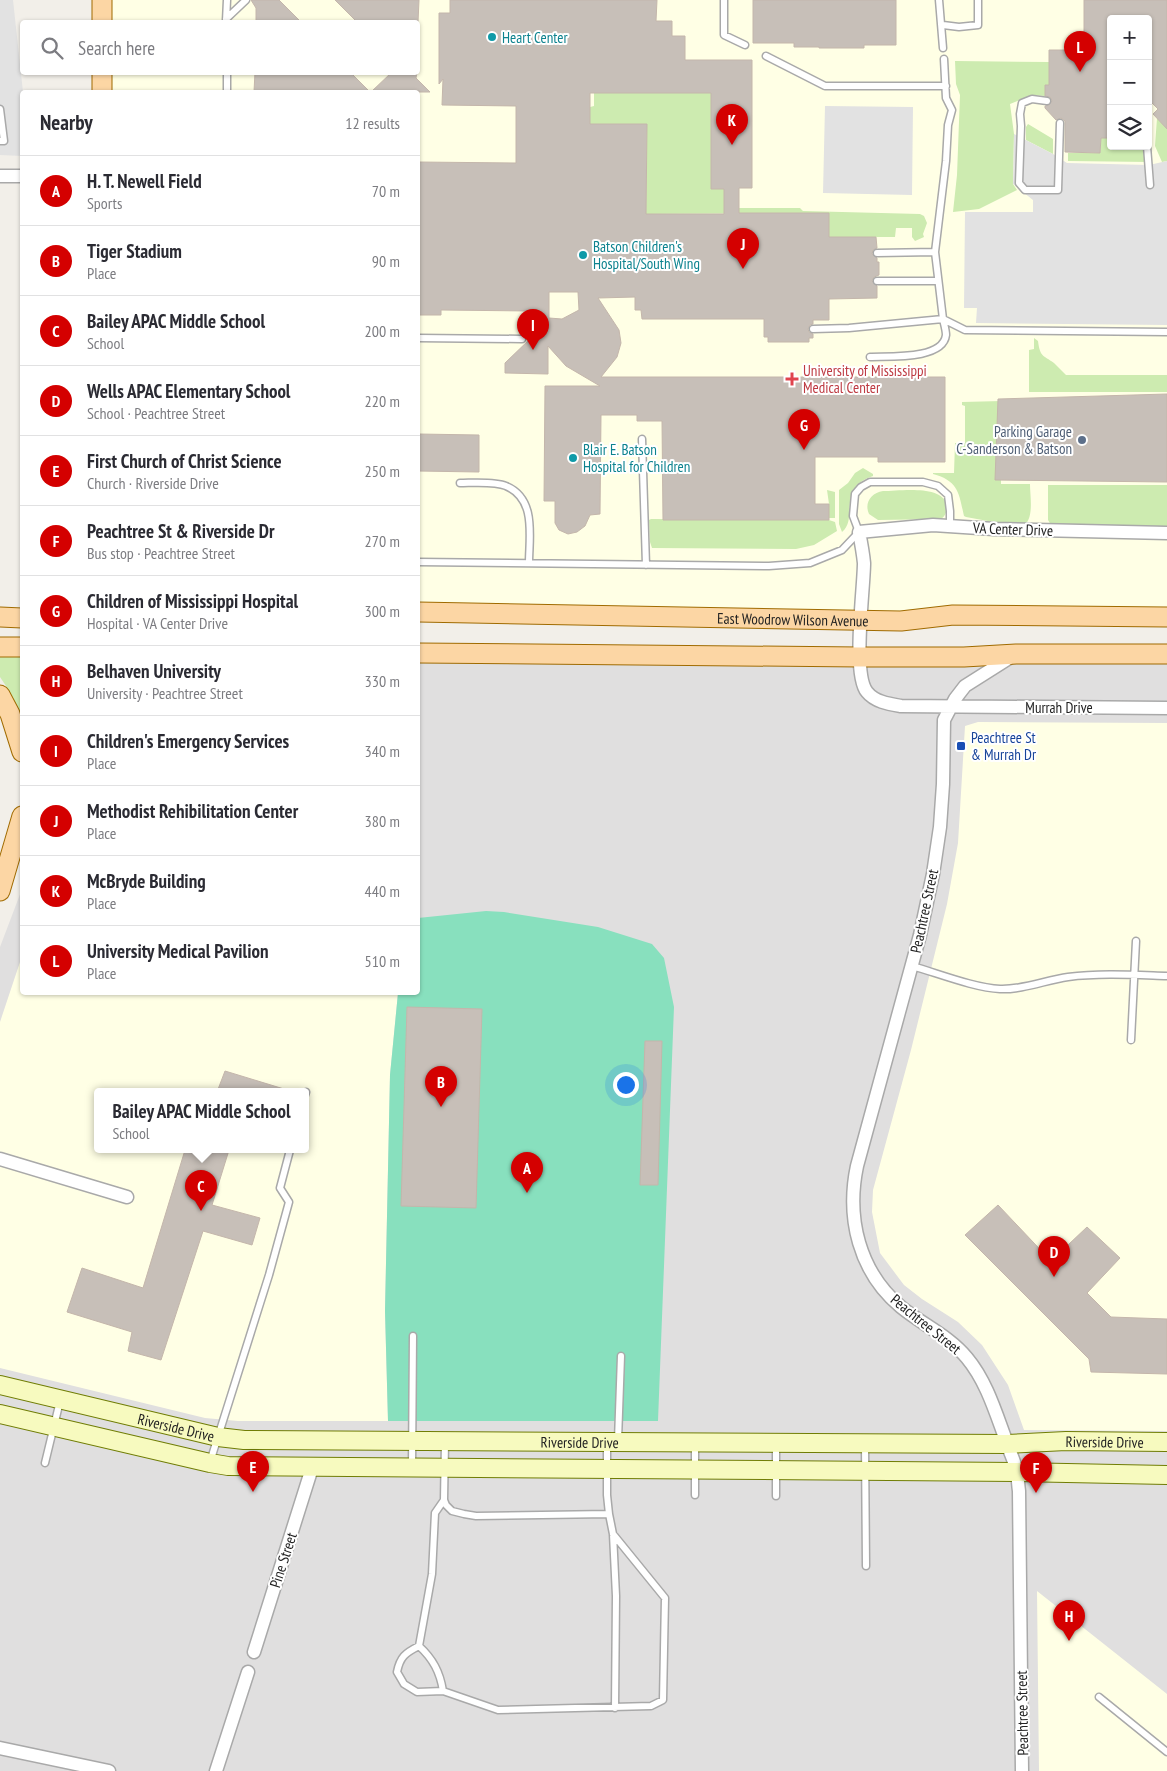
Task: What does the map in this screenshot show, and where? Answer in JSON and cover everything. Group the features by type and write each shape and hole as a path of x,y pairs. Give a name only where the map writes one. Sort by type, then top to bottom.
{"main road":[{"path":"102,0 102,20"},
{"path":"102,75 102,90"},
{"name":"East Woodrow Wilson Avenue","path":"420,612 901,621 953,615 1167,617"},
{"path":"0,617 20,618"},
{"path":"0,647 20,647"},
{"path":"420,653 860,657 1167,654"},
{"path":"0,695 10,714 20,746"},
{"path":"0,891 20,823"}],"street":[{"path":"0,176 20,176"},
{"name":"VA Center Drive","path":"860,532 933,525 1079,532 1167,533"},
{"path":"860,532 864,562 860,620 860,657 861,679 866,691 873,698 886,704 901,706 951,706"},
{"name":"Peachtree Street","path":"1016,654 965,686 944,720 942,793 936,855 920,935 853,1186 853,1210 856,1232 862,1253 870,1270 886,1292 901,1307 948,1339 967,1358 980,1378 993,1403 1017,1472 1019,1491 1022,1771"},
{"name":"Murrah Drive","path":"951,706 1167,708"},
{"path":"0,1159 127,1197"},
{"name":"Riverside Drive","path":"0,1385 218,1437 244,1440 864,1444 1007,1444 1066,1441 1167,1442"},
{"name":"Riverside Drive","path":"0,1414 210,1463 237,1467 1017,1472 1167,1475"},
{"name":"Pine Street","path":"254,1652 312,1468"},
{"path":"216,1771 248,1672"},
{"path":"0,1748 108,1771"}],"lane":[{"path":"226,20 227,0"},
{"path":"227,20 246,0"},
{"path":"724,0 724,35 745,45"},
{"path":"939,0 944,48"},
{"path":"943,25 959,27 978,25 978,0"},
{"path":"766,56 826,86 946,86"},
{"path":"870,357 904,356 933,351 942,344 946,335 935,252 945,171 948,125 952,110 946,98 944,59"},
{"path":"227,75 227,90"},
{"path":"1047,101 1032,99 1022,103 1020,109 1019,183 1025,190 1058,190 1060,123"},
{"path":"0,109 4,142 0,141"},
{"path":"1148,150 1150,185"},
{"path":"877,253 935,252"},
{"path":"877,281 938,281"},
{"path":"813,328 849,328 943,319 965,330 1167,332"},
{"path":"420,338 522,339"},
{"path":"642,439 646,565"},
{"path":"420,562 769,566 810,563 842,550 860,532 853,516 854,499 855,494 870,482 923,482 938,486 948,495 950,526"},
{"path":"460,483 506,486 524,502 530,520 529,563"},
{"path":"1131,1040 1136,941"},
{"path":"912,966 1001,989 1068,977 1167,976"},
{"path":"210,1463 289,1202 280,1188 289,1153"},
{"path":"412,1468 413,1336"},
{"path":"615,1708 616,1596 607,1470 613,1443 622,1356"},
{"path":"45,1463 60,1400"},
{"path":"445,1442 444,1500 452,1511 470,1515 499,1516 609,1514"},
{"path":"695,1443 695,1495"},
{"path":"776,1443 776,1496"},
{"path":"864,1444 866,1566"},
{"path":"419,1646 432,1574 435,1514 444,1500"},
{"path":"419,1646 406,1653 399,1661 397,1672 404,1684 417,1692 442,1691 498,1710 651,1706 663,1700 665,1598 613,1534"},
{"path":"419,1646 436,1667 442,1691"},
{"path":"1099,1697 1167,1752"}],"shaded area":[{"path":"0,0 13,0 23,90 20,90 20,156 0,155"},
{"name":"University of Mississippi Medical Center","path":"96,0 1167,0 1167,617 420,612 420,90 95,90 95,75 420,75 420,20 96,20"},
{"path":"825,106 913,107 912,195 823,193"},
{"path":"1014,134 1067,163 1149,165 1167,161 1167,325 976,323 977,308 964,308 965,212 1033,212 1033,200 1013,184"},
{"path":"420,660 998,660 1167,664 1167,1771 0,1771 0,947 20,894 20,995 420,995"},
{"path":"978,722 1167,723 1167,1431 1024,1430 1008,1385 982,1345 958,1322 904,1285 880,1253 872,1212 873,1190 911,1050 947,904 958,843 965,726"},
{"path":"20,962 20,995 398,995 390,1075 385,1311 388,1421 238,1421 205,1418 0,1368 0,1022"},
{"path":"1037,1591 1167,1694 1167,1771 1039,1771"}],"green space":[{"path":"955,61 1049,62 1049,85 1045,85 1045,96 1032,95 1010,104 1014,134 1013,184 1017,190 979,209 953,212 957,175 960,95 956,84"},
{"path":"594,93 711,93 711,189 724,189 724,195 739,195 739,208 800,208 803,211 920,214 924,216 927,223 923,234 924,237 915,241 912,237 912,228 896,228 895,237 829,237 828,213 646,214 647,125 590,124 590,107 594,106"},
{"path":"1157,118 1167,129 1167,161 1162,162 1155,146"},
{"path":"1028,124 1053,139 1053,154 1026,140 1026,127"},
{"path":"1101,138 1107,138 1107,150 1150,150 1150,162 1068,161 1068,153 1100,153"},
{"path":"1034,338 1038,341 1043,355 1066,375 1167,375 1167,392 1029,392 1029,350 1034,349"},
{"path":"1002,401 1001,484 1030,484 1030,515 1021,527 964,516 956,489 948,480 933,474 954,473 955,443 965,443 965,406 962,405 962,402"},
{"path":"863,468 873,474 873,476 862,481 851,495 849,519 847,526 842,532 839,524 839,490 848,483 855,473"},
{"path":"1048,485 1167,485 1167,528 1051,525 1048,520"},
{"path":"827,490 835,492 835,518 829,518"},
{"path":"883,491 929,491 943,498 947,505 947,511 941,519 878,520 869,514 867,506 872,496"},
{"path":"649,520 829,520 835,522 837,531 814,545 796,549 652,548"},
{"path":"0,655 20,656 20,712 8,689 0,677"},
{"path":"486,911 504,912 598,927 652,944 664,958 674,1007 658,1421 388,1421 385,1311 390,1075 398,995 420,995 420,918"}],"building":[{"path":"251,0 279,0 299,20 256,20 256,8"},
{"path":"335,0 419,0 418,20 355,20"},
{"path":"450,0 657,0 656,21 672,21 672,36 685,36 685,60 752,60 752,188 739,188 739,213 829,213 829,237 876,237 877,248 873,250 872,254 877,258 877,262 879,262 879,275 874,277 872,281 877,286 877,298 829,299 829,320 813,320 813,324 808,329 813,334 813,338 809,338 809,342 768,342 768,337 764,337 764,319 642,319 641,310 635,310 635,297 598,298 619,330 621,343 617,357 601,377 945,377 945,462 878,462 878,457 815,457 815,504 829,504 829,520 663,520 662,421 637,421 637,415 601,415 600,514 590,515 585,526 577,532 568,534 559,530 555,523 555,501 544,501 545,386 600,386 566,366 548,346 548,374 505,373 505,363 531,338 533,315 528,315 529,311 441,310 441,315 420,315 420,162 516,163 516,106 442,105 443,79 439,84 439,13 450,13","holes":["590,93 711,93 711,189 724,189 724,214 646,214 647,124 590,124","549,292 578,292 579,310 562,319 549,318"]},
{"path":"753,0 896,0 896,45 864,45 864,48 819,48 794,47 794,43 753,43"},
{"path":"1084,0 1167,0 1167,129 1153,114 1158,109 1152,103 1152,15 1107,15 1107,138 1101,138 1100,153 1065,152 1065,121 1061,118 1056,120 1045,108 1052,101 1050,97 1045,96 1045,85 1049,85 1049,50 1084,50"},
{"path":"255,75 353,75 368,90 254,90"},
{"path":"389,75 416,75 416,78 430,92 420,92 420,90 373,90"},
{"name":"Parking Garage C-Sanderson & Batson","path":"1167,394 1167,482 995,480 998,399"},
{"path":"420,434 479,435 479,472 420,471"},
{"path":"407,1007 482,1009 476,1208 401,1206"},
{"path":"645,1041 662,1041 658,1185 640,1185"},
{"path":"225,1071 281,1088 219,1088"},
{"path":"184,1153 228,1153 212,1205 260,1218 252,1245 203,1231 161,1360 128,1351 132,1332 67,1312 82,1268 143,1288"},
{"path":"998,1205 1051,1261 1087,1227 1120,1258 1087,1293 1111,1317 1167,1319 1167,1374 1091,1372 1089,1359 965,1235"}],"place":[{"name":"Heart Center","path":"492,37"},
{"name":"University Medical Pavilion","path":"1080,72"},
{"name":"McBryde Building","path":"732,145"},
{"name":"Batson Children's Hospital/South Wing","path":"583,255"},
{"name":"Methodist Rehibilitation Center","path":"743,269"},
{"name":"Children's Emergency Services","path":"533,350"},
{"name":"University of Mississippi Medical Center","path":"792,379"},
{"name":"Parking Garage C-Sanderson & Batson","path":"1082,440"},
{"name":"Children of Mississippi Hospital","path":"804,450"},
{"name":"Blair E. Batson Hospital for Children","path":"573,458"},
{"name":"Peachtree St & Murrah Dr","path":"961,746"},
{"name":"Tiger Stadium","path":"441,1107"},
{"name":"H. T. Newell Field","path":"527,1193"},
{"name":"Bailey APAC Middle School","path":"201,1211"},
{"name":"Wells APAC Elementary School","path":"1054,1277"},
{"name":"First Church of Christ Science","path":"253,1492"},
{"name":"Peachtree St & Riverside Dr","path":"1036,1493"},
{"name":"Belhaven University","path":"1069,1641"}]}
